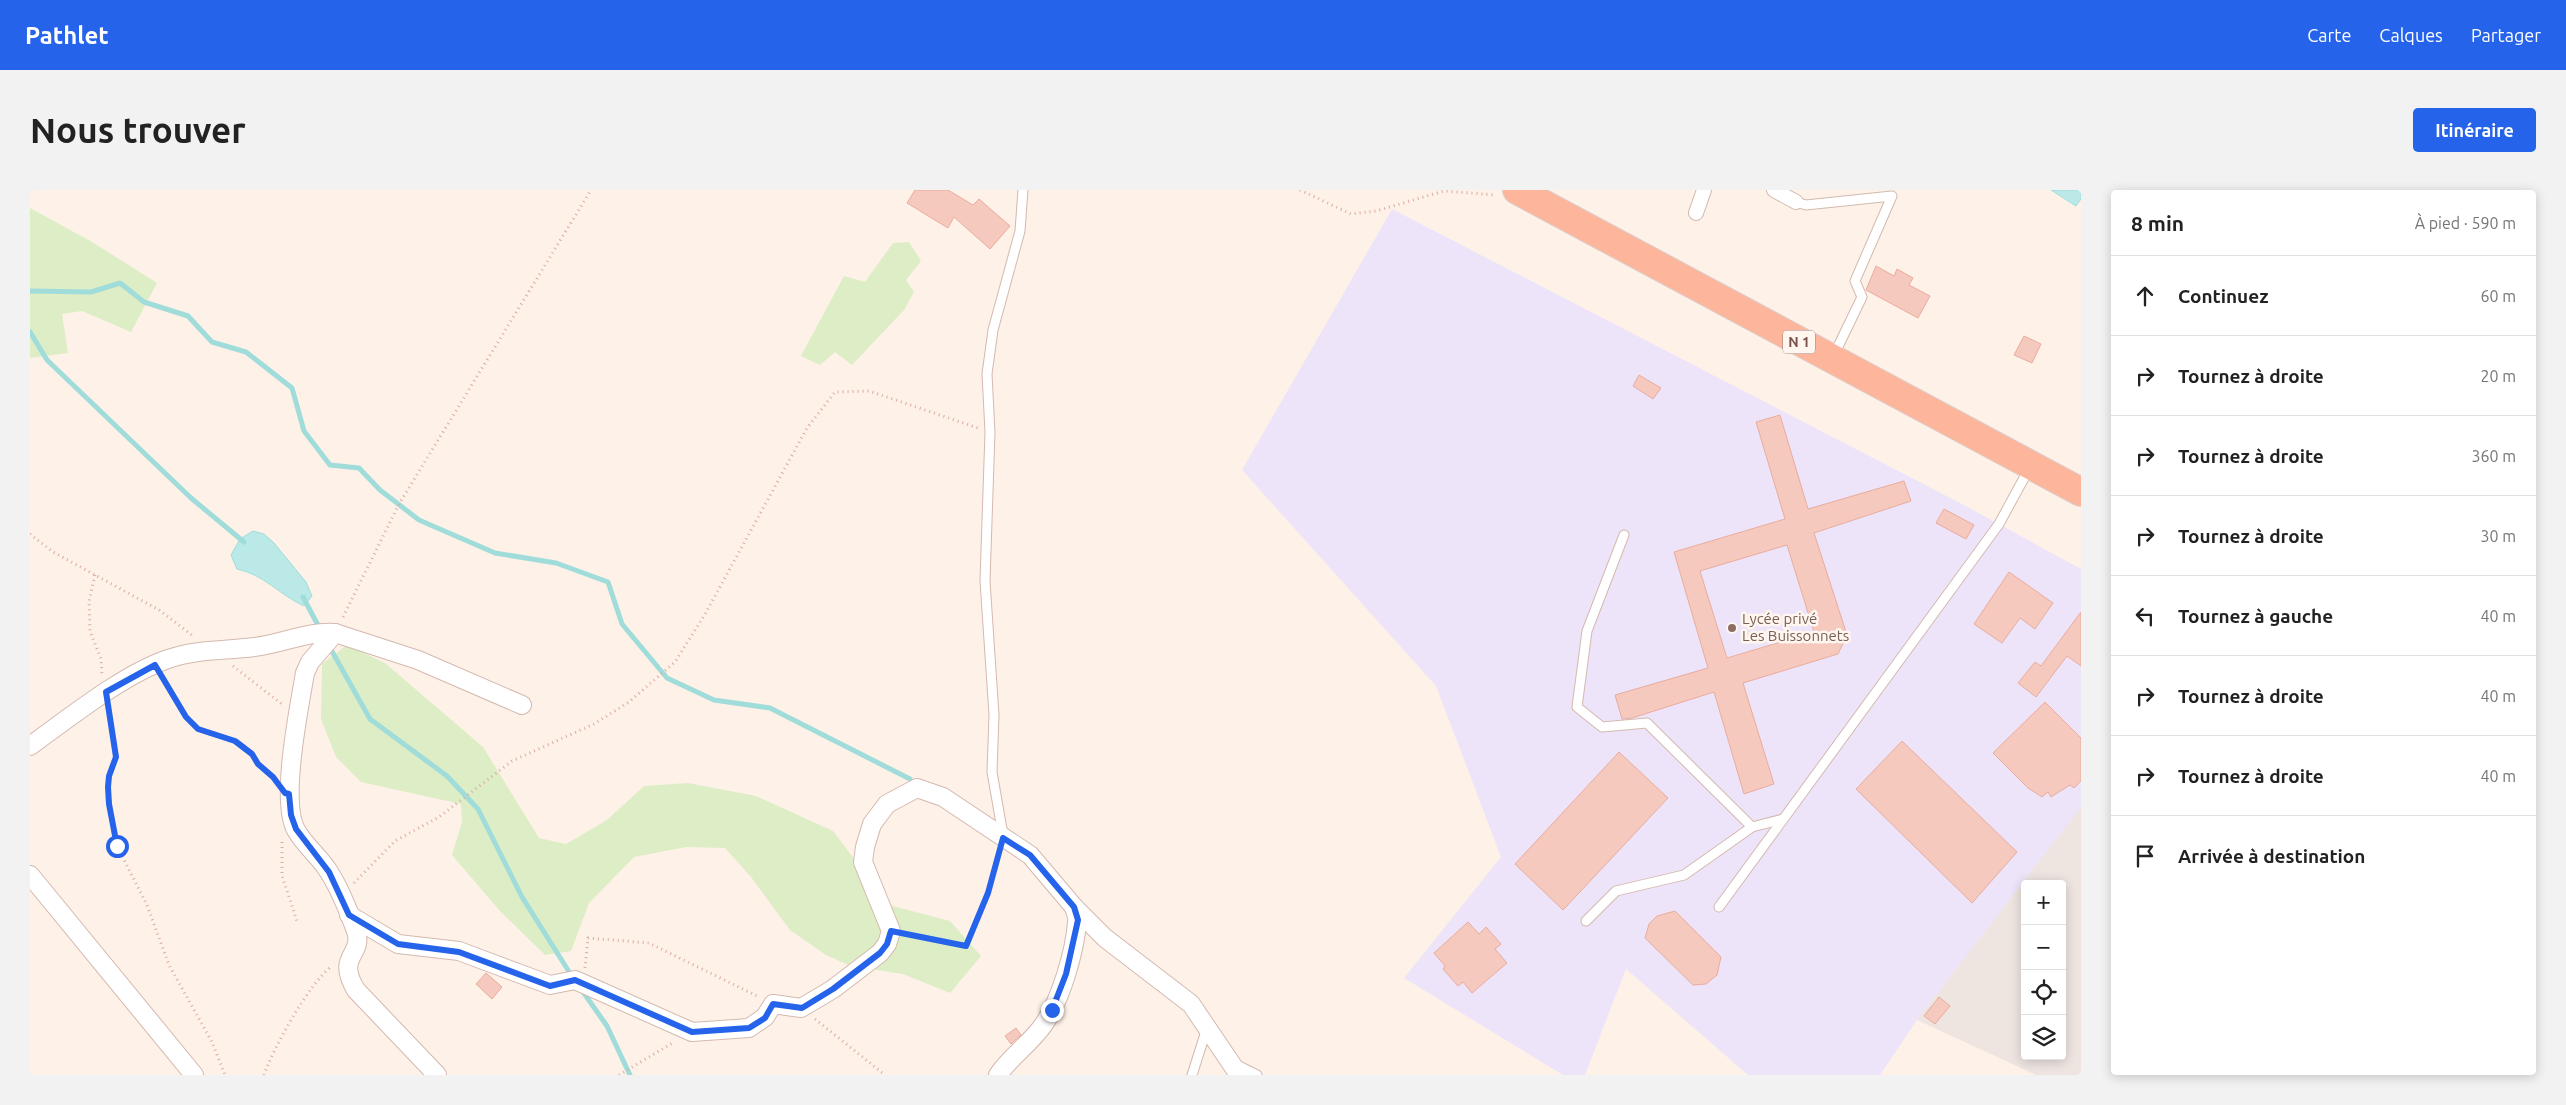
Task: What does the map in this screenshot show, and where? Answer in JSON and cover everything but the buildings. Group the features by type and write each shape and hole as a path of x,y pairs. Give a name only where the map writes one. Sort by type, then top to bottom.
{"highway":[{"name":"N 1","path":"1524,194 2031,467 2081,492"}],"street":[{"path":"1696,212 1704,190"},
{"path":"1774,190 1796,202"},
{"path":"30,746 106,692 168,659 210,649 255,647 321,632 335,633 418,660 522,706"},
{"path":"335,633 308,668 299,717 289,794 291,815 296,829 329,872 356,932 358,943 347,964 349,978 356,990 437,1075"},
{"path":"345,907 398,944 459,952 550,986 575,980 692,1032 749,1028 765,1018 773,1004 802,1008 833,989 880,953 887,944 891,931 863,862 865,848 872,824 887,804 917,788 943,798 1030,855 1074,907 1105,938 1191,1004 1236,1069"},
{"path":"30,875 194,1075"},
{"path":"998,1075 1008,1061 1031,1040 1052,1010 1066,974 1078,920 1074,907"}],"lane":[{"path":"1003,838 992,772 994,715 985,581 990,432 987,374 992,330 1020,231 1023,190"},
{"path":"1796,202 1806,205 1892,196 1855,281 1862,297 1832,360"},
{"path":"1719,907 1998,524 2031,467"},
{"path":"1624,535 1586,631 1577,707 1602,728 1647,723 1752,827"},
{"path":"1586,921 1616,891 1636,884 1669,880 1684,875 1752,827 1783,819"},
{"path":"1192,1075 1207,1027"},
{"path":"1236,1069 1257,1075"}],"path":[{"path":"335,633 399,504 591,190"},
{"path":"1300,190 1351,214 1376,211 1444,191 1524,194"},
{"path":"345,907 395,841 439,817 512,761 594,724 629,702 675,662 704,616 807,428 835,392 869,391 990,432"},
{"path":"30,534 53,552 159,610 299,717"},
{"path":"94,575 89,601 90,631 100,658 116,757 109,776 108,787 109,804 117,846 147,905 169,965 212,1042 224,1075"},
{"path":"155,665 186,717 198,729 235,741 252,754 258,764 273,777 285,793 289,794"},
{"path":"891,931 966,946 988,893 1003,838"},
{"path":"282,840 282,876 297,921"},
{"path":"583,984 588,938 649,943 773,1004"},
{"path":"264,1075 268,1062 322,974 354,951"},
{"path":"802,1008 885,1075"},
{"path":"619,1075 692,1032"}],"shaded area":[{"name":"Lycée privé Les Buissonnets","path":"1392,209 1964,505 2081,569 2081,807 2025,880 2021,880 2021,885 1917,1020 1880,1075 1748,1075 1626,969 1585,1075 1563,1075 1404,978 1501,857 1436,686 1242,470"},
{"path":"2081,805 2081,1075 2036,1075 1917,1020 2021,884 2021,1060 2066,1060 2066,880 2024,880"}],"green space":[{"path":"30,208 92,242 157,283 131,332 82,311 62,314 68,353 30,358"},
{"path":"909,242 921,261 906,280 914,292 904,310 852,365 835,352 820,365 801,356 844,276 865,282 893,243"},
{"path":"347,645 385,663 483,747 539,838 566,844 607,820 644,786 688,783 756,796 833,831 889,905 950,921 981,956 950,993 903,974 851,966 826,955 790,930 751,877 725,848 686,847 634,857 589,903 571,951 545,955 500,911 452,855 462,822 461,804 361,782 336,757 321,719 322,664"}],"water":[{"path":"2051,190 2081,190 2081,199 2076,206"},
{"path":"253,531 264,534 274,543 306,582 312,596 304,606 264,580 237,569 231,555 240,539"}],"waterway":[{"path":"30,291 91,292 120,283 144,302 188,316 212,342 246,352 292,388 304,431 330,465 359,468 380,490 419,520 495,553 556,563 608,582 622,624 667,678 714,700 770,708 910,779"},
{"path":"30,332 47,360 191,498 244,542"},
{"path":"303,597 320,629"},
{"path":"329,646 370,719 447,776 478,809 522,897 573,978"},
{"path":"581,989 607,1026 630,1075"}],"place":[{"name":"Lycée privé Les Buissonnets","path":"1732,628"}],"route":[{"path":"117,846 109,804 108,787 109,776 116,757 106,692 155,665 186,717 198,729 235,741 252,754 264,771 273,777 285,793 289,794 291,815 296,829 329,872 349,915 398,944 459,952 550,986 575,980 692,1032 735,1031 749,1028 759,1023 765,1018 773,1004 802,1008 816,1001 844,982 880,953 887,944 891,931 966,946 988,893 1003,838 1030,855 1074,907 1078,920 1066,974 1052,1010"}]}
